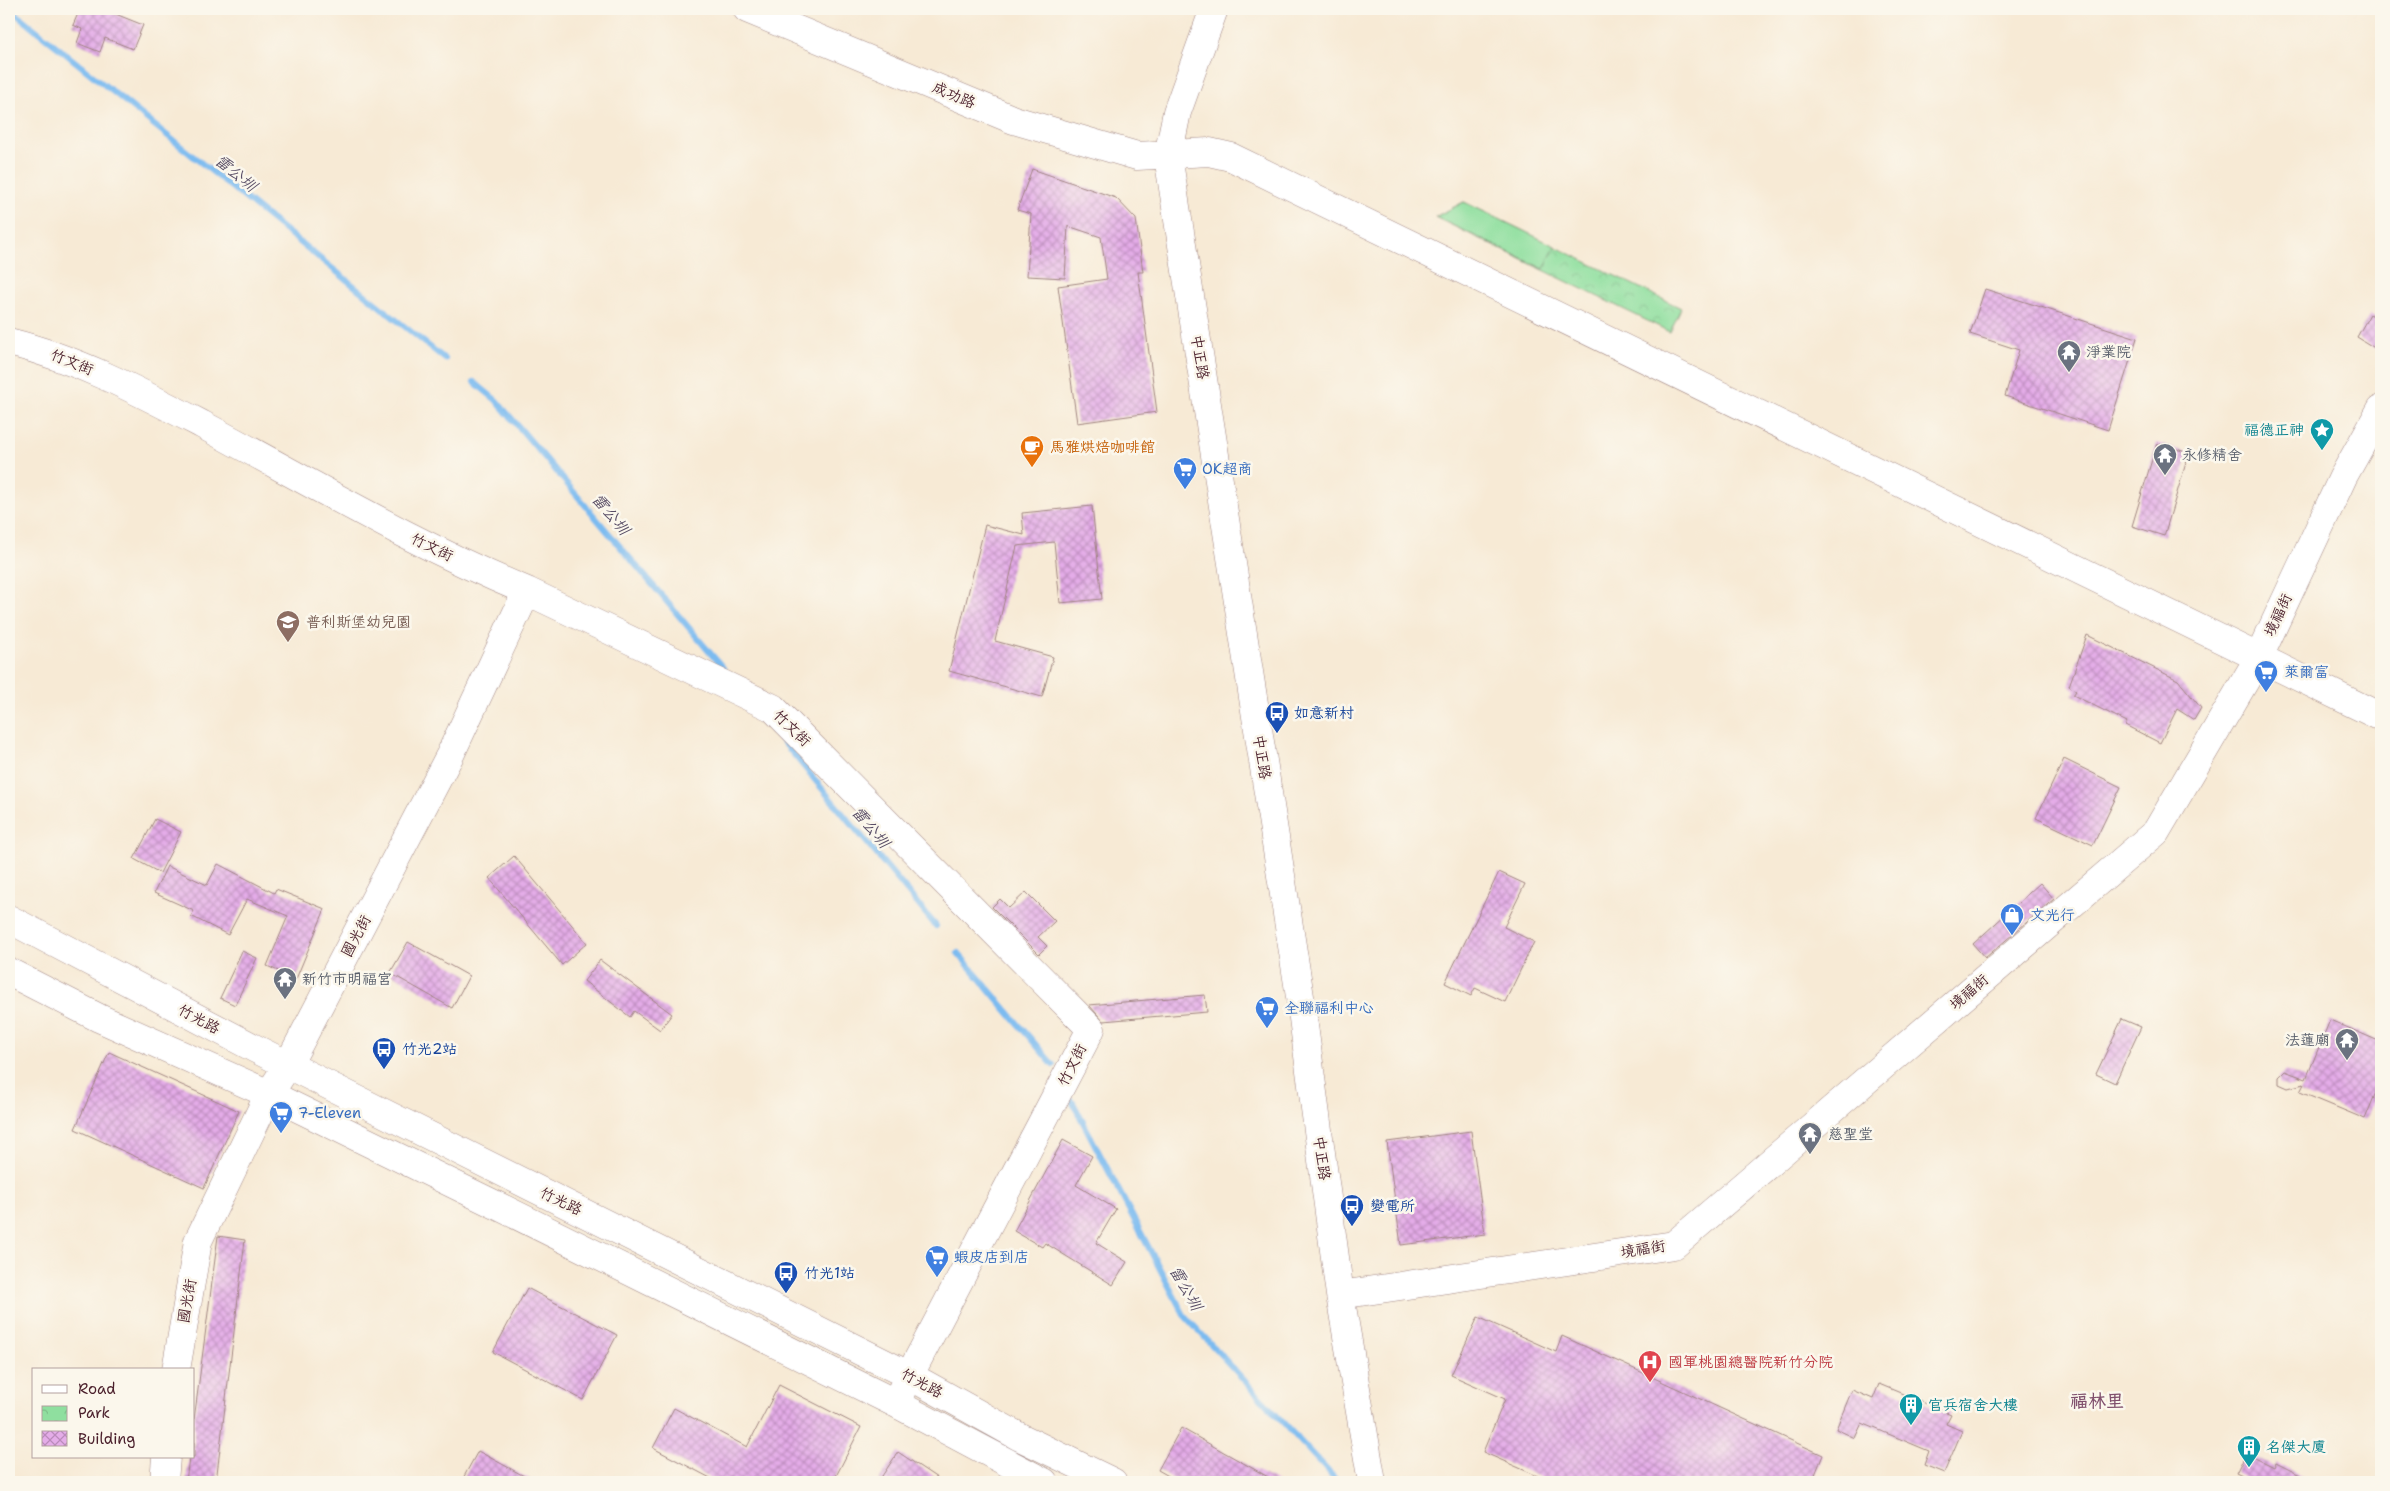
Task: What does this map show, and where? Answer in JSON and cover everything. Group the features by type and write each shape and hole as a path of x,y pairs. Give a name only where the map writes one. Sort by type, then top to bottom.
{"street":[{"name":"成功路","path":"747,9 1014,120 1137,156 1168,156 1209,152 1231,157 2258,659 2381,717"},
{"name":"中正路","path":"1214,9 1177,112 1168,156 1301,1003 1340,1295 1369,1453 1372,1482"},
{"name":"竹文街","path":"9,342 60,356 136,390 390,527 490,576 527,591 773,708 1091,1028 896,1403"},
{"name":"境福街","path":"1340,1295 1674,1245 2156,832 2258,659 2344,477 2381,409"},
{"name":"國光街","path":"176,1368 198,1241 269,1094 288,1065 450,755 527,591"},
{"name":"竹光路","path":"9,919 288,1065 910,1376 1020,1437 1113,1482"},
{"name":"竹光路","path":"9,972 99,1018 269,1094 896,1403 1044,1482"},
{"path":"1369,1453 1385,1482"},
{"path":"164,1482 166,1458"}],"green space":[{"path":"1464,202 1681,308 1670,332 1435,217"},
{"path":"1464,202 1555,246 1544,269 1435,217"}],"building":[{"path":"80,9 103,9 143,25 133,49 105,38 100,52 77,43 82,29 73,25"},
{"path":"1032,169 1116,198 1136,219 1143,272 1138,272 1157,412 1077,423 1058,286 1107,279 1101,237 1068,226 1065,278 1027,276 1031,214 1017,210"},
{"name":"淨業院","path":"1985,289 2137,338 2108,430 2005,396 2019,350 1970,334"},
{"path":"2370,314 2381,321 2381,352 2357,337"},
{"name":"永修精舍","path":"2157,443 2189,453 2164,536 2132,526"},
{"path":"1092,506 1102,599 1060,603 1054,542 1017,546 995,641 1053,657 1042,697 949,671 985,525 1024,535 1022,513"},
{"path":"2087,635 2178,680 2201,708 2194,720 2177,709 2160,743 2125,725 2127,722 2073,695 2076,691 2069,686"},
{"path":"2064,759 2121,787 2093,845 2036,818"},
{"path":"155,819 181,832 160,873 134,859"},
{"path":"514,856 587,943 562,965 489,878"},
{"path":"218,864 274,893 276,889 325,909 296,979 267,966 288,916 247,899 228,935 191,916 194,911 154,893 167,866 207,885"},
{"path":"1499,872 1525,884 1504,927 1534,942 1505,1002 1475,988 1471,996 1445,983"},
{"path":"2040,883 2054,899 1985,958 1973,944"},
{"path":"1026,892 1055,921 1038,937 1047,946 1039,954 992,907 1000,899 1009,908"},
{"path":"408,942 469,976 452,1008 390,973"},
{"path":"242,951 257,958 235,1005 220,998"},
{"path":"600,960 672,1014 660,1030 634,1011 630,1017 584,981"},
{"path":"1205,995 1207,1012 1103,1021 1089,1005"},
{"path":"2122,1019 2141,1027 2115,1083 2096,1074"},
{"name":"法蓮廟","path":"2330,1020 2381,1042 2381,1080 2365,1119 2300,1092 2304,1084 2288,1088 2279,1084 2279,1077 2285,1071 2306,1079"},
{"path":"109,1052 239,1111 204,1188 75,1129"},
{"path":"1471,1131 1485,1234 1401,1245 1387,1142"},
{"path":"1063,1140 1092,1156 1076,1185 1116,1209 1096,1243 1127,1262 1113,1285 1045,1243 1042,1247 1014,1231"},
{"path":"218,1236 245,1240 216,1482 186,1482 189,1458 195,1458 195,1412"},
{"path":"527,1288 617,1335 583,1400 493,1352"},
{"path":"1478,1317 1556,1352 1562,1336 1823,1455 1812,1482 1551,1482 1483,1452 1505,1399 1451,1375"},
{"name":"官兵宿舍大樓","path":"1879,1384 1951,1414 1946,1424 1962,1431 1944,1473 1924,1465 1929,1451 1862,1423 1855,1438 1836,1429 1852,1390 1873,1399"},
{"path":"779,1385 861,1427 833,1482 718,1482 653,1448 674,1408 747,1447"},
{"path":"1181,1428 1277,1482 1179,1482 1158,1470"},
{"path":"478,1451 535,1482 461,1482"},
{"path":"898,1452 943,1482 878,1482"},
{"name":"名傑大廈","path":"2246,1453 2274,1467 2276,1463 2314,1482 2241,1482 2244,1477 2236,1473"}],"waterway":[{"name":"雷公圳","path":"10,9 445,359"},
{"name":"雷公圳","path":"474,382 496,400 723,668"},
{"name":"雷公圳","path":"766,721 936,926"},
{"name":"雷公圳","path":"958,953 1053,1065"},
{"name":"雷公圳","path":"1072,1101 1184,1315 1338,1482"}],"place":[{"name":"淨業院","path":"2069,373"},
{"name":"福德正神","path":"2322,451"},
{"name":"馬雅烘焙咖啡館","path":"1032,468"},
{"name":"永修精舍","path":"2165,476"},
{"name":"OK超商","path":"1185,490"},
{"name":"普利斯堡幼兒園","path":"288,643"},
{"name":"萊爾富","path":"2266,693"},
{"name":"如意新村","path":"1277,734"},
{"name":"文光行","path":"2012,936"},
{"name":"新竹市明福宮","path":"285,1000"},
{"name":"全聯福利中心","path":"1267,1029"},
{"name":"法蓮廟","path":"2347,1061"},
{"name":"竹光2站","path":"384,1070"},
{"name":"7-Eleven","path":"281,1134"},
{"name":"慈聖堂","path":"1810,1155"},
{"name":"變電所","path":"1352,1227"},
{"name":"蝦皮店到店","path":"937,1278"},
{"name":"竹光1站","path":"786,1294"},
{"name":"國軍桃園總醫院新竹分院","path":"1650,1383"},
{"name":"官兵宿舍大樓","path":"1911,1426"},
{"name":"名傑大廈","path":"2249,1468"}],"district":[{"name":"福林里","path":"2097,1401"}]}
